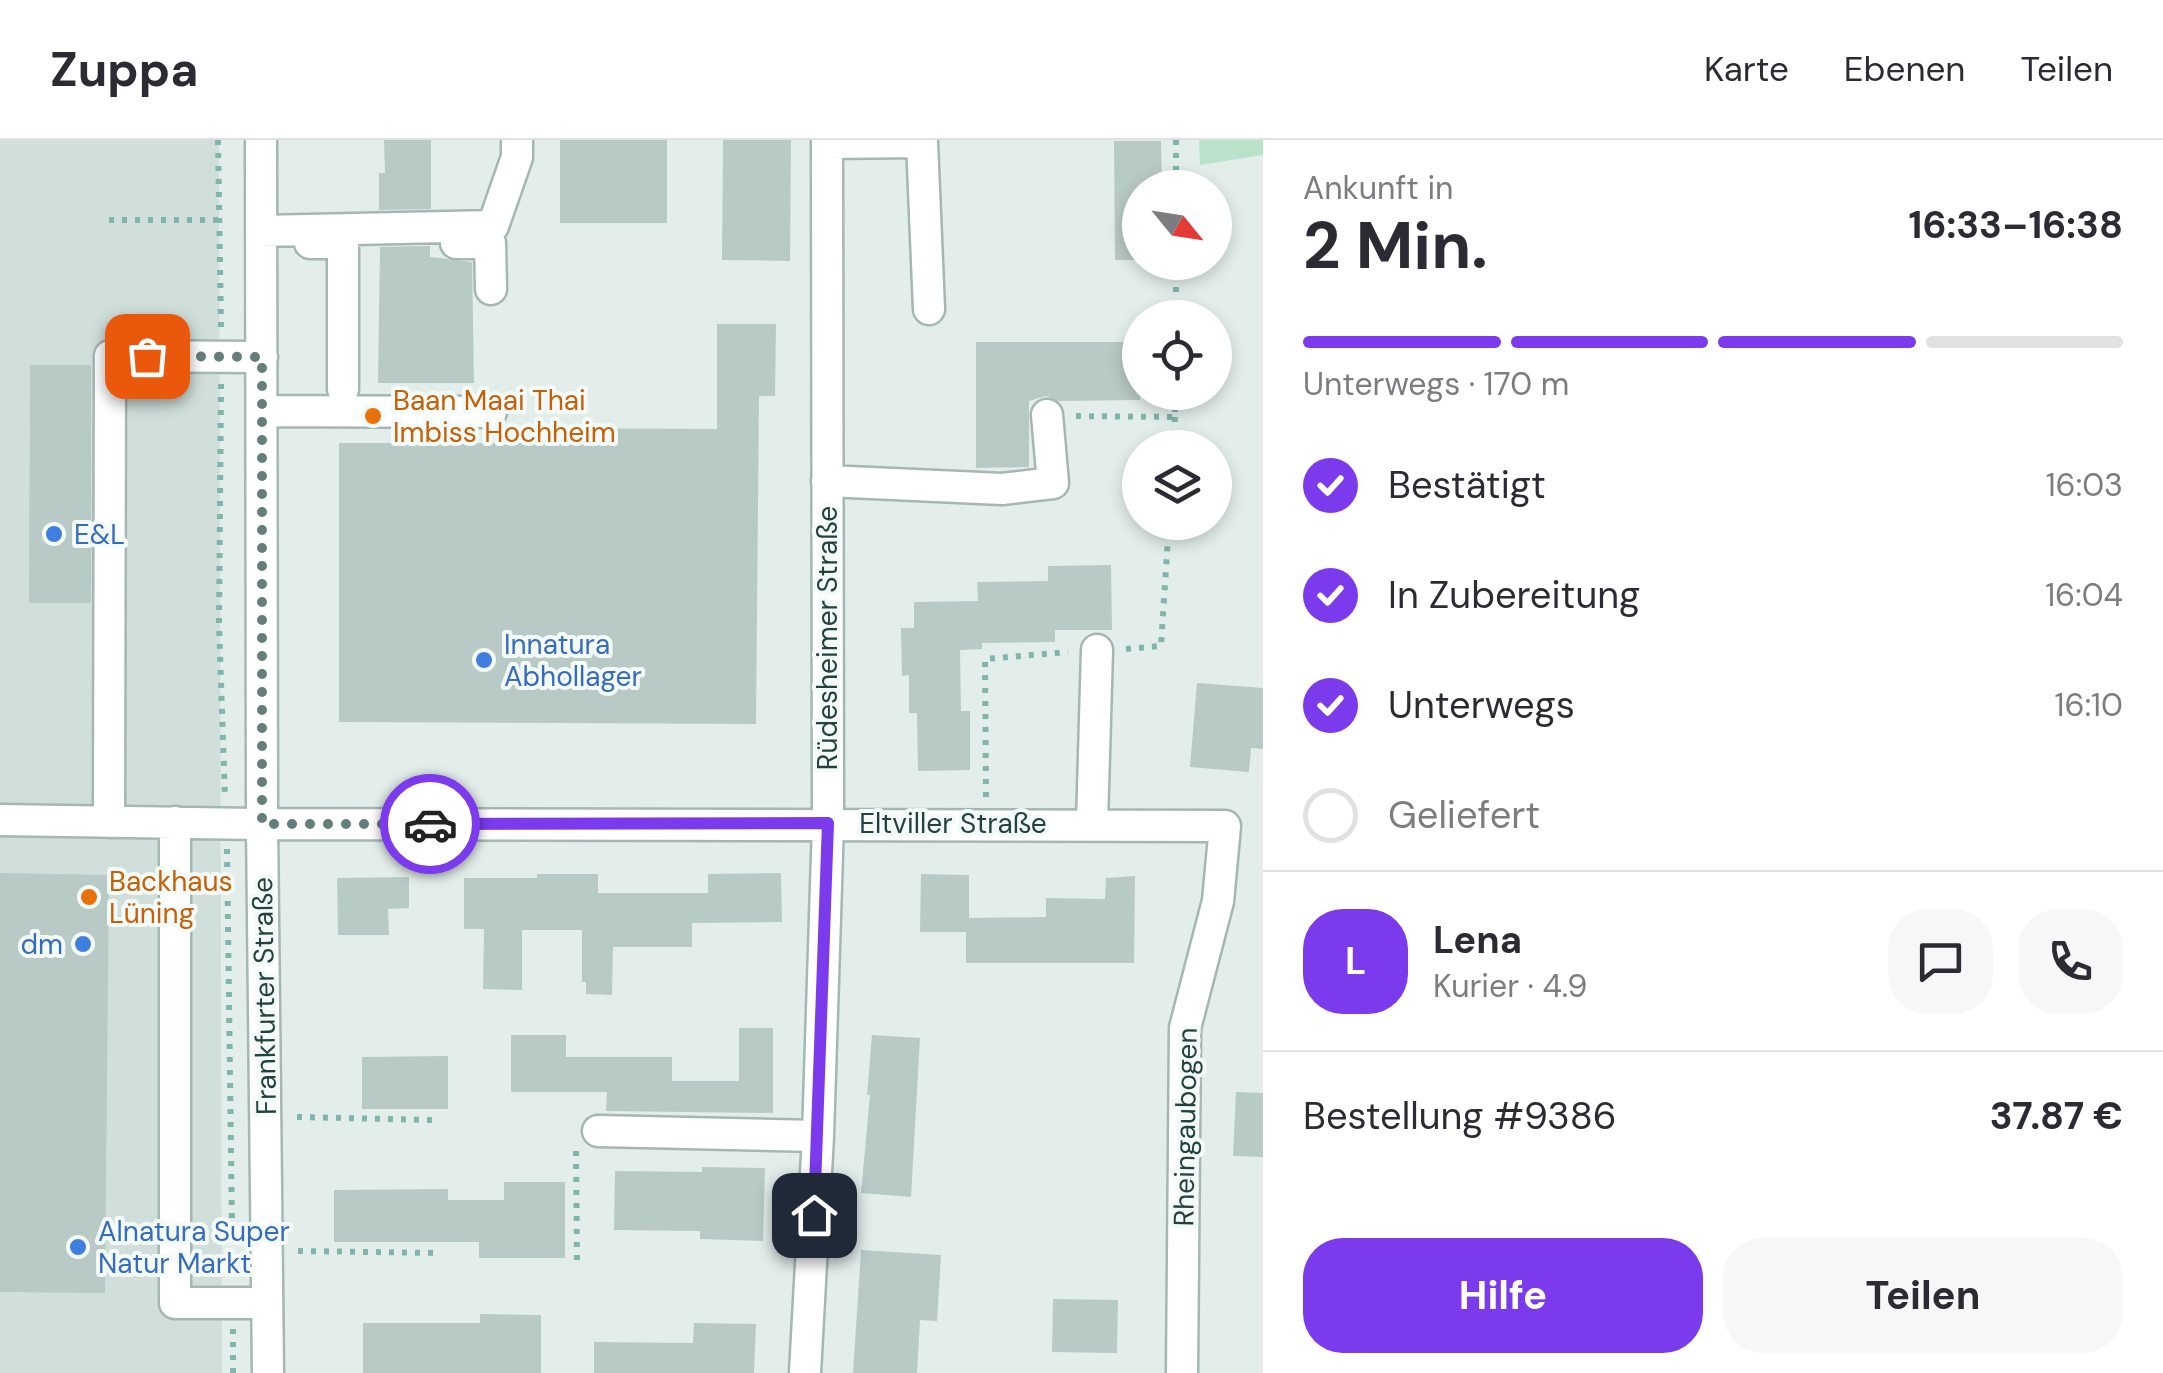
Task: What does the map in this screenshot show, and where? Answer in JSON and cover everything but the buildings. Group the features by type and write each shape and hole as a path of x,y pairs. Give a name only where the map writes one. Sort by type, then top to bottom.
{"street":[{"name":"Frankfurter Straße","path":"260,140 268,1373"},
{"path":"261,237 493,226 517,157 517,140"},
{"path":"827,141 922,142 929,309"},
{"name":"Rüdesheimer Straße","path":"805,1373 818,1136 828,823 827,141"},
{"path":"261,237 343,243 490,244 490,289"},
{"path":"343,243 343,389"},
{"path":"110,822 110,356 262,357"},
{"path":"262,411 491,412"},
{"path":"827,481 1002,489 1053,483 1047,415"},
{"path":"1092,824 1096,650"},
{"name":"Eltviller Straße","path":"0,820 1225,826"},
{"path":"175,822 175,1303 267,1303"},
{"name":"Rheingaubogen","path":"1182,1373 1184,1028 1218,901 1225,826"},
{"path":"598,1131 818,1136"}],"path":[{"path":"218,140 222,356 219,624 232,1244"},
{"path":"1176,140 1176,170"},
{"path":"109,220 220,220"},
{"path":"1174,430 1175,410"},
{"path":"1047,415 1175,418"},
{"path":"296,1118 432,1120"},
{"path":"577,1264 576,1128 598,1131"},
{"path":"298,1251 441,1253"},
{"path":"234,1303 234,1373"}],"shaded area":[{"path":"0,140 219,140 222,1373 0,1373"}],"green space":[{"path":"1199,140 1263,140 1263,155 1200,165"}],"way so far":[{"path":"147,356 262,357 262,824 430,824"}],"place":[{"name":"Baan Maai Thai Imbiss Hochheim","path":"373,416"},
{"name":"E&L","path":"54,534"},
{"name":"Innatura Abhollager","path":"484,660"},
{"name":"Backhaus Lüning","path":"89,897"},
{"name":"dm","path":"83,944"},
{"name":"Alnatura Super Natur Markt","path":"78,1247"}],"route":[{"path":"430,824 828,823 814,1215"}]}
